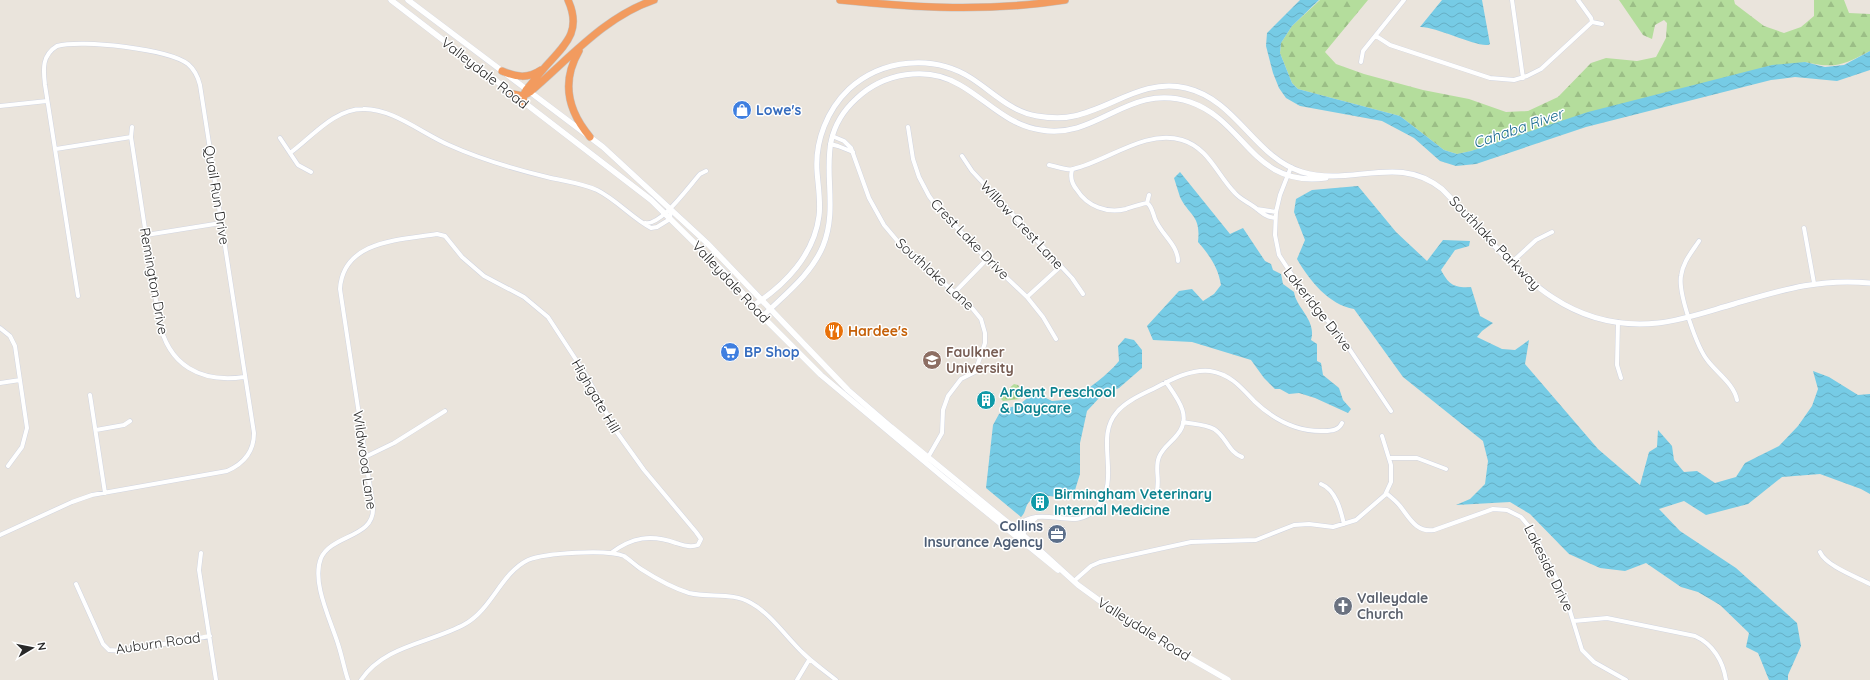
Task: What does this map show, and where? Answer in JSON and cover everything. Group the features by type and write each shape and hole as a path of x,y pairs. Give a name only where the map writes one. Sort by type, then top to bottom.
{"highway":[{"path":"526,95 544,68 564,46 572,33 573,16 568,0"},
{"path":"513,94 526,95 610,22 636,7 654,0"},
{"path":"840,0 905,7 958,9 1000,7 1066,0"},
{"path":"581,47 571,67 568,93 577,119 590,137"},
{"path":"502,71 522,77 536,74 544,68"}],"main road":[{"name":"Valleydale Road","path":"391,0 513,94"},
{"name":"Valleydale Road","path":"408,0 502,71 526,95 651,200 728,276 762,316 838,391 1015,528 1056,563 1074,582 1127,620 1228,680"},
{"name":"Valleydale Road","path":"526,95 590,137 671,208 707,243 848,390 1016,536 1064,573"}],"street":[{"path":"1361,62 1363,51 1404,0"},
{"path":"1512,0 1523,78"},
{"path":"1578,0 1591,18 1592,22"},
{"path":"1376,36 1390,45 1490,78 1507,80 1523,78 1540,69 1592,22"},
{"path":"1592,22 1602,24"},
{"name":"Quail Run Drive","path":"0,535 72,502 105,492 226,471 240,465 250,450 254,436 200,85 195,73 188,64 175,58 116,45 62,45 51,50 44,61 43,68 78,296"},
{"name":"Southlake Parkway","path":"754,305 762,300 797,267 809,249 815,235 819,214 817,163 820,137 835,105 847,91 860,80 891,66 922,62 951,68 971,78 1013,108 1029,114 1048,118 1079,115 1148,88 1165,86 1187,88 1206,94 1224,106 1274,157 1291,167 1308,173 1331,177"},
{"name":"Southlake Parkway","path":"762,316 808,271 824,245 830,217 828,165 831,140 845,111 867,89 889,78 906,74 938,76 954,82 1008,119 1029,128 1063,131 1084,126 1128,104 1166,98 1188,102 1207,110 1222,120 1263,163 1288,175 1309,179 1397,171 1426,178 1442,190 1511,263 1540,290 1563,304 1589,315 1618,322 1648,324 1690,317 1814,283 1844,281 1870,283"},
{"path":"0,106 48,101"},
{"path":"290,153 341,113 363,108 380,111 461,150 510,167 595,190 609,196 644,223 654,228 670,218 671,208"},
{"name":"Remington Drive","path":"132,127 130,137 160,328 166,343 172,353 186,367 206,376 222,379 244,377"},
{"name":"Crest Lake Drive","path":"908,127 913,159 924,188 937,207 987,259 1028,297 1043,317 1056,339"},
{"path":"56,149 130,137"},
{"path":"820,137 831,140 838,146 853,152"},
{"path":"280,138 298,165 311,172"},
{"path":"1049,165 1072,170 1093,164 1146,141 1158,138 1174,138 1188,142 1205,154 1235,193 1257,208 1262,214 1275,218"},
{"name":"Southlake Lane","path":"831,140 844,141 853,152 870,198 884,225 900,244 979,315 985,329 985,343 975,372 961,379 948,396 943,410 942,433 926,459"},
{"name":"Willow Crest Lane","path":"962,156 972,171 1078,284 1083,294"},
{"name":"Lakeridge Drive","path":"1291,167 1275,218 1275,242 1282,261 1308,298 1338,332 1391,411"},
{"path":"1072,170 1071,178 1075,188 1083,199 1097,207 1118,211 1147,203"},
{"path":"644,223 655,222 664,212 671,208 700,174 706,171"},
{"path":"1147,203 1149,194"},
{"path":"1147,203 1150,206 1159,227 1176,251 1178,261"},
{"path":"1257,208 1276,212"},
{"path":"146,235 221,224"},
{"path":"1804,228 1814,283"},
{"path":"1511,263 1536,240 1552,232"},
{"name":"Highgate Hill","path":"393,242 437,234 445,236 478,272 524,297 543,312 563,338 586,375 616,431 644,470 701,540 698,546 690,546 663,538 642,538 622,545 611,553"},
{"path":"1699,241 1688,255 1682,268 1680,285 1701,352 1731,386 1737,400"},
{"name":"Wildwood Lane","path":"348,680 336,637 325,608 319,570 322,557 328,548 363,529 371,521 373,507 340,296 340,284 347,265 357,254 368,248 393,242"},
{"path":"955,292 987,259"},
{"path":"1028,297 1061,266"},
{"path":"1618,322 1617,365 1621,378"},
{"path":"0,328 7,332 13,340 27,432 22,447 8,466"},
{"path":"1037,517 1026,526 1023,535 1016,536 1015,528 1025,520 1037,517 1048,516 1078,519 1090,515 1105,496 1109,481 1107,438 1110,422 1122,407 1166,382 1196,372 1217,372 1236,382 1269,414 1296,428 1310,431 1328,431 1337,429 1342,423"},
{"path":"0,383 20,380"},
{"path":"1156,494 1158,486 1157,468 1159,457 1166,445 1178,434 1183,422 1182,406 1166,382"},
{"path":"90,395 105,492"},
{"path":"365,457 394,443 445,412"},
{"path":"96,430 124,425 130,421"},
{"path":"1183,422 1213,428 1221,435 1234,453 1242,457"},
{"path":"1074,582 1091,566 1100,562 1173,545 1208,540 1256,540 1286,526 1299,524 1333,527 1356,520 1386,493 1392,477 1390,458 1382,436"},
{"path":"1390,458 1417,458 1446,469"},
{"path":"1321,484 1338,503 1344,524"},
{"name":"Lakeside Drive","path":"1386,493 1399,504 1414,524 1427,530 1438,529 1493,509 1507,510 1517,514 1526,521 1566,598 1574,621 1578,642 1585,655 1626,680"},
{"path":"1820,552 1828,562 1870,584"},
{"path":"201,553 199,570 216,680"},
{"path":"361,680 374,664 392,653 458,628 471,621 514,571 527,561 548,556 611,553 622,556 663,581 687,592 711,596 734,597 752,603 809,660 836,680"},
{"name":"Auburn Road","path":"76,584 102,644 109,650 123,651 210,636"},
{"path":"1574,621 1607,618 1695,636 1703,640 1717,654 1726,680"},
{"path":"797,680 809,660"}],"green space":[{"path":"1320,0 1368,0 1325,52 1336,64 1364,74 1423,90 1469,99 1506,112 1528,111 1558,97 1591,63 1606,58 1637,61 1656,57 1666,38 1667,23 1664,20 1655,25 1652,39 1643,35 1619,0 1734,0 1735,4 1764,26 1784,33 1801,27 1814,16 1814,0 1844,0 1849,13 1870,14 1870,51 1853,60 1839,64 1824,65 1805,62 1457,154 1444,150 1400,116 1298,89 1292,83 1280,53 1281,43 1292,26"},
{"path":"1014,384 1018,385 1025,394 1020,399 1003,401 999,397"}],"water":[{"path":"1300,0 1319,0 1292,26 1281,43 1280,53 1292,83 1298,89 1400,116 1444,150 1457,154 1471,151 1588,112 1772,65 1805,62 1825,67 1844,65 1870,51 1870,70 1837,81 1795,77 1771,80 1586,127 1476,164 1456,166 1440,161 1414,138 1382,121 1300,106 1286,98 1279,88 1273,73 1266,46 1267,33"},
{"path":"1442,0 1482,0 1490,44 1478,44 1437,30 1420,27"},
{"path":"1180,172 1230,234 1243,228 1265,261 1271,264 1273,270 1281,274 1283,284 1294,292 1298,303 1309,320 1312,333 1311,340 1317,344 1317,361 1321,363 1323,375 1339,388 1343,400 1351,409 1348,413 1315,398 1299,393 1289,394 1280,389 1275,389 1264,378 1251,360 1192,342 1153,340 1147,326 1179,291 1192,289 1203,301 1214,294 1221,285 1213,262 1198,242 1198,226 1196,221 1180,197 1174,178"},
{"path":"1358,186 1396,232 1427,261 1443,240 1470,241 1469,246 1455,250 1441,270 1447,279 1456,286 1471,287 1480,316 1493,323 1482,331 1477,337 1502,349 1515,350 1529,340 1525,364 1598,449 1640,485 1649,452 1657,447 1658,430 1672,446 1674,460 1684,472 1697,471 1715,483 1736,477 1745,463 1779,446 1798,426 1812,406 1818,389 1813,371 1829,377 1858,395 1870,394 1870,494 1861,489 1820,474 1782,477 1748,504 1706,515 1684,501 1659,509 1680,531 1736,568 1797,623 1801,646 1788,675 1788,680 1769,680 1758,653 1746,647 1749,633 1720,605 1698,592 1681,587 1646,563 1625,571 1600,568 1569,554 1530,514 1510,502 1456,505 1470,499 1485,484 1488,461 1483,441 1403,377 1354,309 1345,307 1328,297 1307,275 1297,259 1305,240 1294,212 1296,199 1312,190"},
{"path":"1125,338 1134,340 1142,350 1142,368 1119,388 1101,396 1087,411 1080,443 1080,474 1075,490 1060,497 1041,496 1034,498 1028,503 1021,517 986,488 993,425 999,414 1008,408 1019,405 1032,394 1040,395 1052,401 1075,399 1103,377 1119,361 1118,346"}],"place":[{"name":"Lowe's","path":"742,110"},
{"name":"Hardee's","path":"834,331"},
{"name":"BP Shop","path":"730,352"},
{"name":"Faulkner University","path":"932,360"},
{"name":"Ardent Preschool & Daycare","path":"986,400"},
{"name":"Birmingham Veterinary Internal Medicine","path":"1040,502"},
{"name":"Collins Insurance Agency","path":"1057,534"},
{"name":"Valleydale Church","path":"1343,606"}],"water label":[{"name":"Cahaba River","path":"1518,128"}]}
